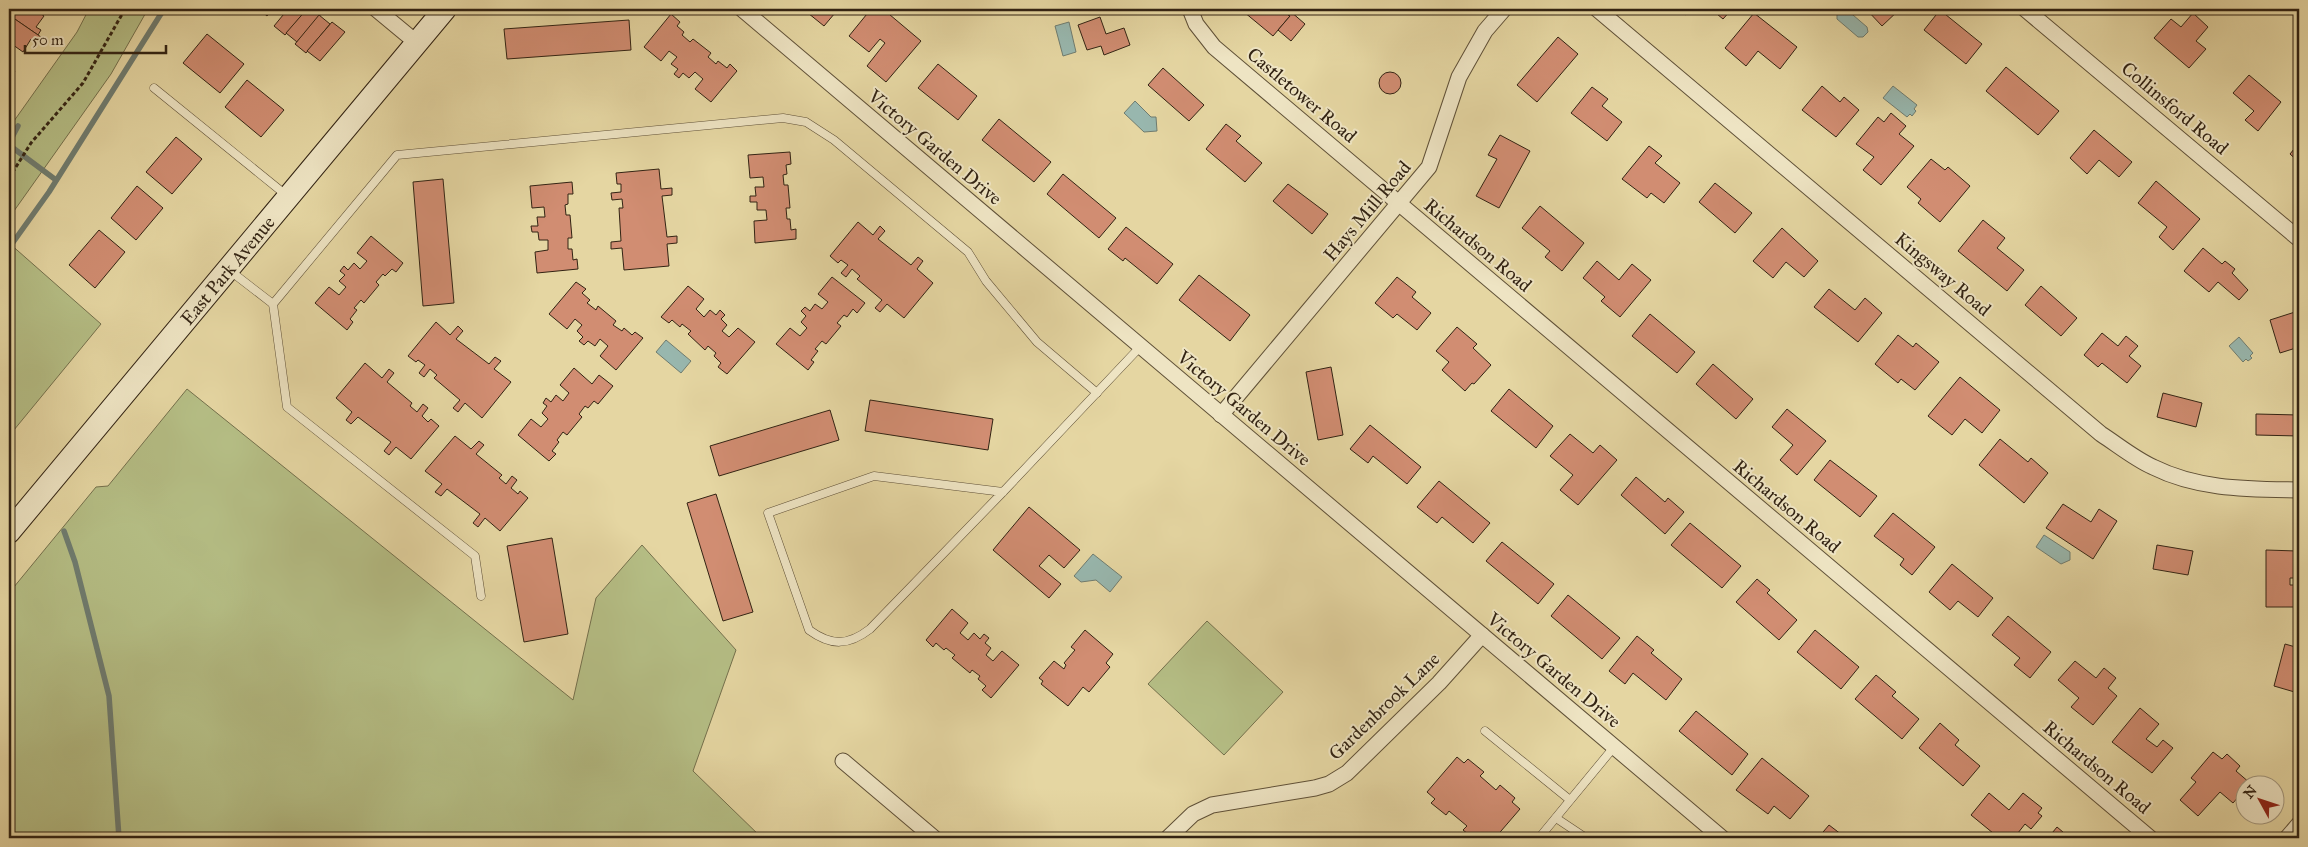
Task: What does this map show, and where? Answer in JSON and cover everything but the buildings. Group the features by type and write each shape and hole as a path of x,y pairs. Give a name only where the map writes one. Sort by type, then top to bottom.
{"main road":[{"name":"East Park Avenue","path":"9,532 445,9"}],"street":[{"path":"376,9 417,43"},
{"name":"Victory Garden Drive","path":"742,9 1722,838"},
{"name":"Castletower Road","path":"1190,9 1196,24 1214,47 1399,204"},
{"name":"Hays Mill Road","path":"1222,415 1429,167 1459,77 1485,31 1504,9"},
{"name":"Kingsway Road","path":"1597,9 2101,434 2152,467 2183,480 2224,488 2299,490"},
{"name":"Collinsford Road","path":"2026,9 2299,239"},
{"name":"Richardson Road","path":"1399,204 2150,838"},
{"name":"Gardenbrook Lane","path":"1168,838 1187,819 1212,805 1315,788 1329,784 1347,773 1439,683 1482,635"},
{"path":"843,761 934,838"},
{"path":"2288,838 2299,824"}],"lane":[{"path":"154,88 288,196"},
{"path":"273,304 397,155 784,118 806,122 834,140 968,252 986,281 1037,342 1096,393"},
{"path":"228,268 273,304 287,407 475,556 481,596"},
{"path":"1004,492 874,476 768,513 809,630 820,638 835,642 856,640 870,629 1004,492 1140,347"},
{"path":"1485,730 1570,800"},
{"path":"1539,838 1614,747"},
{"path":"1556,818 1586,838"}],"path":[{"path":"9,178 31,143 82,83 125,9"}],"green space":[{"path":"89,9 148,9 111,74 9,218 9,128 77,32"},
{"path":"9,243 101,324 9,436"},
{"path":"187,389 573,700 596,598 642,545 736,650 693,771 762,838 9,838 9,593 96,487 108,486"},
{"path":"1207,621 1283,692 1224,755 1148,684"}],"water":[{"path":"1841,9 1846,9 1867,27 1868,32 1863,37 1858,37 1837,19"},
{"path":"1069,22 1076,52 1063,56 1055,26"},
{"path":"1893,86 1917,105 1914,109 1916,111 1912,116 1910,114 1907,117 1883,98"},
{"path":"1135,101 1151,117 1156,117 1157,131 1144,132 1124,113"},
{"path":"2239,337 2253,353 2250,356 2252,358 2248,361 2246,359 2243,362 2229,346"},
{"path":"666,340 691,361 681,373 656,352"},
{"path":"2044,535 2070,552 2070,560 2061,564 2036,547"},
{"path":"1093,554 1122,577 1110,592 1096,580 1081,582 1074,576"}],"waterway":[{"path":"9,248 49,192 164,9"},
{"path":"9,143 18,126"},
{"path":"9,145 56,180"},
{"path":"64,531 75,562 109,696 119,838"}]}
